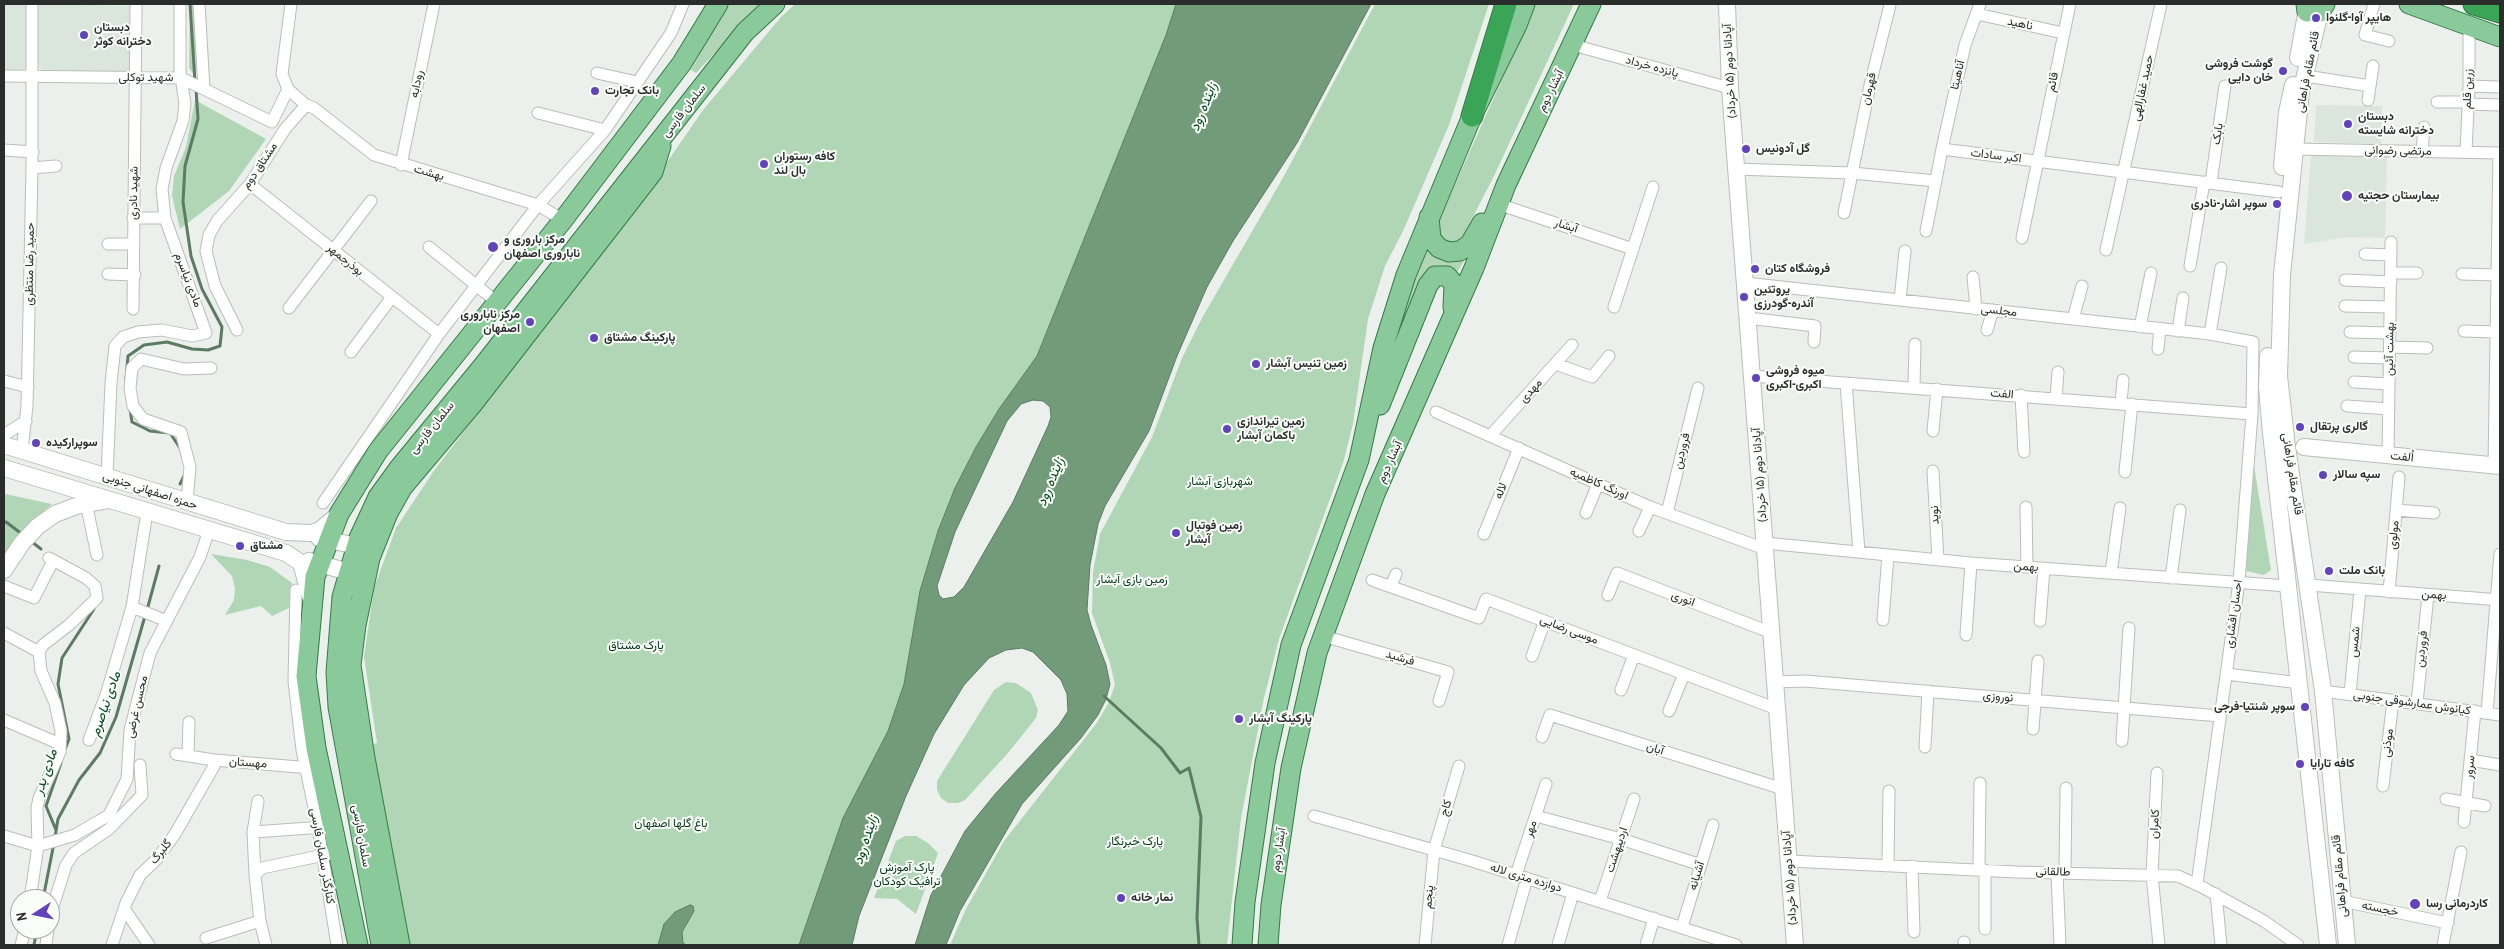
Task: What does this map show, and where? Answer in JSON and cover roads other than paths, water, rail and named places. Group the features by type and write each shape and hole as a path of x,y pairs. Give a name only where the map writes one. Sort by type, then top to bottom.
{"highway":[{"path":"1472,116 1506,4"},
{"path":"2474,4 2500,12"}],"main road":[{"name":"سلمان فارسی","path":"381,945 357,760 338,707 336,672 342,597 357,546 378,497 399,468 745,32 775,4"},
{"path":"1359,460 1383,348 1406,275 1428,215 1472,116 1517,25 1525,4"},
{"name":"آبشار دوم","path":"1268,945 1271,905 1290,768 1317,653 1375,494 1474,268 1506,185 1591,4"},
{"name":"آپادانا دوم (۱۵ خرداد)","path":"1726,4 1730,88 1795,945"},
{"path":"2409,4 2500,37"},
{"name":"قائم مقام فراهانی","path":"2315,7 2295,149 2282,274 2279,376 2290,466 2309,585 2323,691 2347,945"},
{"name":"قائم مقام فراهانی","path":"2315,7 2287,112 2269,326 2267,387 2328,945"},
{"name":"سلمان فارسی","path":"358,945 330,854 313,768 306,676 315,576 339,514 378,452 498,303 660,93 682,63 714,8"},
{"path":"682,63 682,71 686,78 693,83 701,83 708,80"},
{"path":"660,93 672,90 679,92 684,100 683,112"},
{"path":"400,945 357,760 352,665 356,625 370,558 388,513 402,488 477,399 653,172 665,135"},
{"path":"1428,215 1432,239 1439,248 1449,252 1460,251 1470,244 1506,185"},
{"path":"1242,945 1245,902 1265,763 1292,645 1359,460 1428,285 1435,276 1447,276 1454,284 1453,316"},
{"path":"2285,429 2304,447 2296,454 2290,466"},
{"name":"حمزه اصفهانی جنوبی","path":"4,445 273,529 357,546"},
{"name":"اُلفت","path":"2304,447 2497,466"},
{"name":"حمزه اصفهانی جنوبی","path":"4,468 113,499 147,512 349,572"},
{"path":"4,570 22,543 38,526 55,514 86,503 113,499"},
{"name":"حمزه اصفهانی جنوبی","path":"297,533 320,530 339,514"},
{"path":"297,533 305,538 308,548 304,553 295,557 301,563 305,573 312,608"},
{"path":"2288,586 2309,585"}],"street":[{"name":"حمید رضا منتظری","path":"22,451 28,387 33,152 32,4"},
{"name":"شهید نادری","path":"134,309 133,218 136,4"},
{"name":"مادی نیاسرم","path":"107,477 111,383 115,346 123,338 138,332 162,330 192,336 206,333 165,218 162,189 166,168 183,121 186,104 181,78 180,4"},
{"path":"199,4 204,89"},
{"path":"291,4 282,74 288,89 306,105"},
{"name":"رودابه","path":"401,165 434,4"},
{"path":"323,503 439,334 538,205 605,130 671,33 683,4"},
{"name":"قائم","path":"2022,238 2070,4"},
{"name":"حمید غفارالهی","path":"2106,250 2161,4"},
{"path":"2374,4 2365,35 2389,41"},
{"name":"قهرمان","path":"1844,213 1870,85 1890,5"},
{"name":"ناهید","path":"1979,9 2063,33"},
{"name":"آناهیتا","path":"1942,149 1965,46 1979,9"},
{"name":"زرین قلم","path":"2466,152 2469,26"},
{"name":"پانزده خرداد","path":"1573,45 1730,88"},
{"path":"2368,100 2373,66"},
{"path":"597,73 637,82"},
{"name":"شهید توکلی","path":"4,76 181,78 272,122 288,89"},
{"path":"2306,76 2370,86"},
{"name":"بابک","path":"2190,266 2208,182 2225,86"},
{"path":"2469,86 2498,87"},
{"path":"2437,102 2500,105"},
{"name":"بهشت","path":"306,105 314,108 374,155 401,165 538,205 563,220"},
{"name":"مشتاق دوم","path":"238,330 215,286 206,250 209,235 217,221 250,184 285,129 306,105"},
{"path":"538,114 605,130"},
{"path":"2422,151 2424,127"},
{"path":"1926,231 1942,149"},
{"name":"اکبر سادات","path":"1942,149 2279,192"},
{"name":"مرتضی رضوانی","path":"2295,149 2500,153"},
{"path":"4,150 33,152"},
{"path":"2497,466 2498,379 2496,332 2500,153"},
{"path":"32,168 56,166"},
{"path":"1736,169 1852,173 1936,180"},
{"name":"بوذرجمهر","path":"250,184 439,334"},
{"path":"1614,308 1653,187"},
{"path":"289,308 371,201"},
{"name":"آبشار","path":"1498,204 1633,249"},
{"path":"133,218 165,218"},
{"name":"بهشت آئین","path":"2388,456 2391,242"},
{"path":"108,244 134,244"},
{"path":"429,247 498,303"},
{"path":"1900,300 1905,251"},
{"path":"2365,254 2391,255"},
{"path":"2210,334 2222,268"},
{"path":"2140,327 2151,273"},
{"path":"2345,280 2417,273"},
{"path":"108,274 135,274"},
{"path":"2462,274 2498,280"},
{"path":"1973,277 1976,308"},
{"name":"مجلسی","path":"1745,283 2210,334 2254,342"},
{"path":"2073,319 2082,286"},
{"path":"351,352 392,297"},
{"path":"2178,331 2183,298"},
{"path":"2345,306 2390,308"},
{"path":"1987,330 1993,310"},
{"path":"1748,318 1816,326 1814,342"},
{"path":"2158,349 2160,329"},
{"path":"2464,331 2496,332"},
{"path":"2350,332 2390,334"},
{"name":"احسان افشاری","path":"2197,884 2239,582 2252,414 2254,342"},
{"path":"1914,387 1915,344"},
{"name":"مهدی","path":"1490,436 1572,346"},
{"path":"2354,357 2426,348"},
{"path":"1556,364 1592,377 1608,356"},
{"path":"187,502 190,467 181,432 143,419 133,406 130,388 132,368 141,359 184,369 211,368"},
{"path":"2056,398 2058,372"},
{"name":"الفت","path":"1752,376 2252,414"},
{"path":"2123,380 2127,404 2125,472"},
{"path":"4,381 28,387"},
{"path":"2354,382 2389,384"},
{"path":"1846,383 1858,552"},
{"name":"فروردین","path":"1666,513 1698,388"},
{"path":"1933,431 1937,389"},
{"path":"2021,395 2024,452"},
{"path":"2347,406 2389,409"},
{"name":"اورنگ کاظمیه","path":"1436,412 1650,507 1765,546"},
{"path":"4,435 26,421"},
{"name":"لاله","path":"1484,534 1518,448"},
{"name":"نوید","path":"1933,471 1938,560"},
{"name":"مولوی","path":"2389,592 2399,477"},
{"path":"1586,513 1598,484"},
{"path":"86,503 97,555"},
{"path":"1639,531 1650,507"},
{"path":"2026,507 2027,566"},
{"path":"2111,573 2120,508"},
{"path":"2171,578 2180,510"},
{"path":"2396,510 2434,513"},
{"path":"89,740 141,611 147,512"},
{"name":"محسن غرضی","path":"38,846 75,834 109,815 127,779 130,730 150,653 200,557 209,530"},
{"name":"بهمن","path":"1765,546 2288,586"},
{"name":"سرور","path":"2464,822 2470,760 2481,712 2498,600 2500,554"},
{"path":"1883,620 1888,555"},
{"path":"4,586 34,598 51,559 86,578 95,586 97,598 69,625 43,645 39,652 41,671 55,703 60,731 60,752 39,798 38,846 32,889"},
{"path":"1966,635 1971,563"},
{"path":"2040,622 2044,568"},
{"name":"انوری","path":"1608,595 1617,573 1772,633"},
{"path":"1392,586 1396,574"},
{"name":"موسی رضایی","path":"1372,580 1479,618 1486,599 1777,709"},
{"name":"بهمن","path":"2309,585 2498,600"},
{"path":"296,590 294,681 313,768"},
{"name":"شمس","path":"2350,694 2360,590"},
{"name":"فروردین","path":"2417,704 2428,595"},
{"path":"141,611 167,621"},
{"path":"1532,656 1544,621"},
{"path":"2122,741 2129,628"},
{"path":"4,633 39,652"},
{"name":"فرشید","path":"1323,636 1448,672 1439,701"},
{"path":"1621,690 1634,655"},
{"path":"2034,729 2038,661"},
{"path":"1669,711 1684,674"},
{"path":"2226,674 2300,683"},
{"name":"نوروزی","path":"1775,682 1805,681 2220,716"},
{"path":"1925,747 1928,691"},
{"name":"کیانوش عمارشوقی جنوبی","path":"2323,691 2500,715"},
{"name":"موذنی","path":"2383,786 2393,700"},
{"name":"آبان","path":"1542,737 1550,715 1783,789"},
{"path":"4,720 60,744"},
{"path":"188,756 189,722"},
{"name":"مهستان","path":"176,754 214,760 313,768"},
{"name":"گلبرگ","path":"112,945 126,903 140,875 157,859 192,809 214,766 214,760"},
{"path":"2470,760 2500,765"},
{"path":"58,889 66,865 74,853 109,829 142,795 140,765"},
{"name":"کاج","path":"1434,850 1459,766"},
{"name":"کامران","path":"2157,773 2152,875 2159,945"},
{"path":"1980,783 1985,929"},
{"name":"مهر","path":"1508,945 1521,877 1546,784"},
{"path":"2060,945 2061,873 2066,788"},
{"path":"1888,865 1889,791"},
{"name":"اردیبهشت","path":"1600,901 1634,799"},
{"path":"2446,799 2485,806"},
{"path":"258,800 253,832 255,875 260,921 266,945"},
{"name":"دوازده متری لاله","path":"1314,816 1434,850 1736,945"},
{"path":"1536,816 1621,839 1701,865"},
{"name":"آشیانه","path":"1682,927 1714,825"},
{"path":"253,832 325,827"},
{"path":"4,836 38,846"},
{"name":"پنجم","path":"1425,945 1434,850"},
{"path":"2443,945 2462,852"},
{"path":"255,875 262,868 330,854"},
{"name":"کنارگذر سلمان فارسی","path":"330,854 337,945"},
{"name":"طالقانی","path":"1789,861 1982,870 2178,876 2197,884 2264,921 2298,945"},
{"path":"1912,866 1914,932"},
{"path":"1558,945 1573,893"},
{"path":"2216,894 2221,945"},
{"name":"خجسته","path":"2342,900 2448,923"},
{"path":"125,910 149,945"},
{"path":"1646,945 1654,918"},
{"path":"206,938 260,921"}],"water":[{"name":"زاینده رود","path":"1176,4 1371,4 1297,143 1233,241 1207,287 1177,356 1149,431 1105,506 1098,524 1090,565 1087,610 1106,665 1110,684 1106,699 1098,715 1081,738 1022,804 960,911 946,945 915,945 931,895 965,831 996,793 1059,725 1068,711 1067,694 1061,680 1033,652 1022,648 1006,650 989,658 964,685 934,734 906,796 859,916 852,945 799,945 843,818 888,731 904,684 920,591 938,531 955,488 976,447 999,409 1037,356 1166,35","holes":["1033,400 1043,401 1050,407 1051,417 1013,502 964,587 954,597 943,599 939,595 937,586 955,532 1007,421 1021,404"]},
{"path":"690,905 693,906 694,911 682,932 683,943 686,945 658,945 664,924 675,912"}],"waterway":[{"path":"190,4 195,82"},
{"path":"126,379 128,356 144,345 167,342 192,349 208,350 220,346 222,327 202,289 191,256 183,202 185,166 198,119 196,89"},
{"path":"130,409 132,422 150,431 170,433 180,448"},
{"path":"180,484 184,476"},
{"name":"مادی بدر","path":"6,522 22,534"},
{"name":"مادی بدر","path":"32,542 41,549"},
{"name":"مادی نیاصرم","path":"147,610 159,566"},
{"name":"مادی بدر","path":"64,752 69,739 58,684 62,658 94,609"},
{"name":"مادی نیاصرم","path":"55,837 58,819 79,780 100,753 116,717 145,616"},
{"path":"1104,696 1161,748 1180,773 1189,768 1201,817 1197,918 1199,945"},
{"name":"مادی بدر","path":"56,830 46,806 61,763"},
{"name":"مادی نیاصرم","path":"45,889 54,843"},
{"name":"مادی نیاصرم","path":"34,945 35,939"}],"place":[{"name":"هایپر آوا-گلنوا","path":"2316,18"},
{"name":"دبستان دخترانه کوثر","path":"84,35"},
{"name":"گوشت فروشی خان دایی","path":"2283,71"},
{"name":"بانک تجارت","path":"595,91"},
{"name":"دبستان دخترانه شایسته","path":"2348,124"},
{"name":"گل آدونیس","path":"1746,149"},
{"name":"کافه رستوران بال لند","path":"764,164"},
{"name":"بیمارستان حجتیه","path":"2347,196"},
{"name":"سوپر اشار-نادری","path":"2277,204"},
{"name":"مرکز باروری و ناباروری اصفهان","path":"493,247"},
{"name":"فروشگاه کتان","path":"1755,269"},
{"name":"پروتئین آندره-گودرزی","path":"1744,297"},
{"name":"مرکز ناباروری اصفهان","path":"530,322"},
{"name":"پارکینگ مشتاق","path":"594,338"},
{"name":"زمین تنیس آبشار","path":"1256,364"},
{"name":"میوه فروشی اکبری-اکبری","path":"1756,378"},
{"name":"گالری پرتقال","path":"2300,427"},
{"name":"زمین تیراندازی باکمان آبشار","path":"1227,429"},
{"name":"سوپرارکیده","path":"36,443"},
{"name":"سپه سالار","path":"2323,475"},
{"name":"زمین فوتبال آبشار","path":"1176,533"},
{"name":"مشتاق","path":"240,546"},
{"name":"بانک ملت","path":"2329,571"},
{"name":"سوپر شنتیا-فرجی","path":"2305,707"},
{"name":"پارکینگ آبشار","path":"1239,719"},
{"name":"کافه تارایا","path":"2300,764"},
{"name":"نمار خانه","path":"1121,898"},
{"name":"کاردرمانی رسا","path":"2415,904"}],"park label":[{"name":"شهربازی آبشار","path":"1220,482"},
{"name":"زمین بازی آبشار","path":"1132,580"},
{"name":"پارک مشتاق","path":"636,646"},
{"name":"باغ گلها اصفهان","path":"671,824"},
{"name":"پارک خبرنگار","path":"1135,842"},
{"name":"پارک آموزش ترافیک کودکان","path":"907,875"}]}
